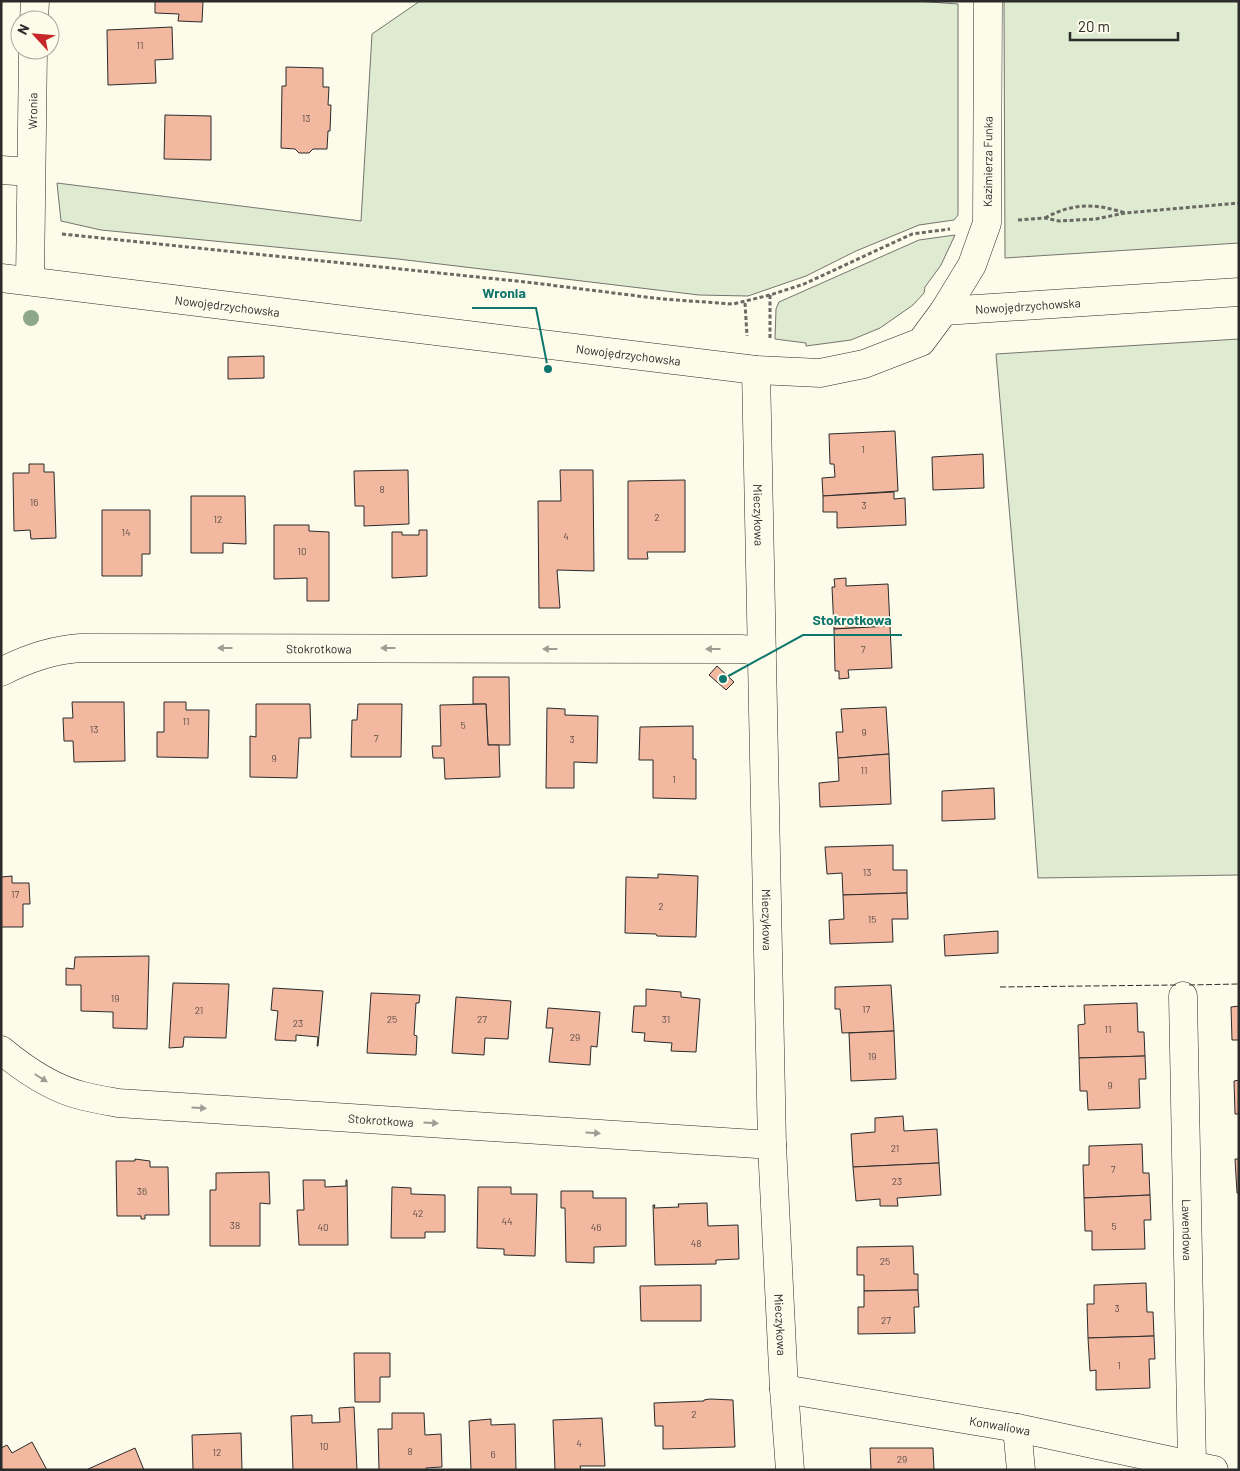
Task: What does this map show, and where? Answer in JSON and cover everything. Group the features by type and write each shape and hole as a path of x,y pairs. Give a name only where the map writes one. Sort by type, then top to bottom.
{"street":[{"name":"Kazimierza Funka","path":"944,311 972,265 987,223 988,1"},
{"name":"Wronia","path":"30,281 34,60"},
{"path":"1,170 31,172"},
{"name":"Nowojędrzychowska","path":"1,278 756,370 820,373 864,364 921,342 944,311 1239,292"},
{"name":"Mieczykowa","path":"756,370 772,1145 784,1389 790,1470"},
{"name":"Stokrotkowa","path":"1,672 42,654 80,648 741,649 762,651"},
{"name":"Lawendowa","path":"1183,996 1203,1467"},
{"name":"Stokrotkowa","path":"1,1050 16,1063 47,1083 82,1096 118,1103 772,1145"},
{"name":"Konwaliowa","path":"784,1389 1017,1428 1203,1467"},
{"path":"1017,1428 1020,1470"}],"path":[{"path":"1012,221 1045,218 1059,221 1096,219 1125,213 1239,203"},
{"path":"1045,218 1060,210 1079,206 1110,208 1125,213"},
{"path":"30,231 526,282 662,299 733,304 804,284 912,234 954,228"},
{"path":"756,370 770,345 770,295"}],"green space":[{"path":"420,1 916,1 958,4 958,215 954,220 919,225 856,251 806,276 748,296 699,295 398,259 101,230 61,221 57,183 361,221 372,34"},
{"path":"1004,1 1239,1 1239,243 1005,258"},
{"path":"955,235 941,265 925,287 924,293 913,305 880,328 851,340 806,346 806,343 775,339 776,309 779,302 919,240"},
{"path":"1239,339 1239,875 1038,878 1022,659 996,354"}],"building":[{"path":"155,1 203,1 202,22 178,21 179,14 155,13"},
{"path":"172,27 173,59 155,60 156,83 108,85 107,30"},
{"path":"286,67 323,68 323,87 329,87 328,105 331,105 327,149 313,149 309,153 299,153 295,149 281,148 282,86 286,86"},
{"path":"165,115 211,116 211,160 164,159"},
{"path":"264,356 264,378 228,379 228,357"},
{"path":"895,431 898,491 823,496 822,478 835,477 834,464 830,464 829,434"},
{"path":"983,454 984,488 933,490 932,457"},
{"path":"29,464 44,464 44,472 54,472 56,538 31,539 30,530 14,531 13,473 29,473"},
{"path":"408,470 409,524 364,526 364,506 355,506 354,471"},
{"path":"560,470 593,470 594,571 557,570 560,608 539,608 538,501 561,501"},
{"path":"685,480 685,552 647,552 648,559 628,559 628,481"},
{"path":"894,492 894,499 905,498 906,525 837,528 837,512 823,512 823,496"},
{"path":"191,496 245,496 246,544 223,543 223,553 191,553"},
{"path":"102,510 150,510 150,554 142,554 142,576 102,576"},
{"path":"274,525 309,525 309,531 329,532 329,601 307,601 307,578 274,579"},
{"path":"419,530 427,530 427,576 392,578 392,532 402,532 402,535 419,535"},
{"path":"846,578 846,586 888,584 890,626 834,629 832,587 835,587 834,579"},
{"path":"890,626 892,668 848,670 849,678 839,679 839,671 835,671 834,629"},
{"path":"717,666 734,682 726,690 709,675"},
{"path":"473,677 509,677 510,745 488,745 486,704 473,704"},
{"path":"72,702 124,702 125,761 74,762 73,741 64,741 63,718 73,718"},
{"path":"164,702 186,702 186,710 209,710 208,758 157,757 157,732 164,732"},
{"path":"256,704 310,704 311,738 299,738 297,778 250,777 250,736 256,737"},
{"path":"358,704 402,704 401,757 351,757 352,720 357,720"},
{"path":"486,704 488,745 499,745 500,777 445,779 444,758 433,758 432,746 441,746 440,705"},
{"path":"886,707 889,754 838,758 836,732 843,732 841,709"},
{"path":"547,708 565,709 565,715 598,716 597,763 574,762 574,788 546,788"},
{"path":"693,726 693,759 696,759 696,799 653,798 653,760 639,760 640,727"},
{"path":"889,754 891,804 820,807 819,783 839,781 838,758"},
{"path":"994,788 995,819 942,821 942,791"},
{"path":"893,845 893,870 907,870 907,893 843,895 842,873 827,874 825,847"},
{"path":"658,874 698,876 696,937 625,933 626,877 658,878"},
{"path":"12,876 12,883 29,883 30,904 23,904 23,927 1,927 1,877"},
{"path":"907,893 908,919 892,919 893,942 830,944 829,920 844,919 843,895"},
{"path":"998,931 998,953 945,956 944,935"},
{"path":"149,956 147,1029 113,1028 113,1012 81,1011 81,985 66,985 66,968 74,969 75,957"},
{"path":"173,983 229,984 226,1038 184,1037 183,1047 169,1048"},
{"path":"891,985 894,1031 842,1033 840,1009 835,1009 835,987"},
{"path":"273,988 323,991 318,1046 318,1037 296,1035 296,1041 275,1040 278,1011 271,1010"},
{"path":"646,989 681,992 681,997 700,999 696,1052 671,1051 672,1043 644,1041 645,1033 632,1032 634,1006 646,1006"},
{"path":"371,993 420,995 419,1003 416,1003 414,1035 417,1036 416,1055 367,1053"},
{"path":"456,997 511,1001 508,1039 485,1038 484,1055 452,1053"},
{"path":"1137,1003 1138,1032 1144,1032 1145,1056 1079,1058 1078,1025 1085,1024 1084,1005"},
{"path":"1239,1006 1239,1040 1232,1040 1231,1007"},
{"path":"548,1008 600,1012 597,1047 591,1046 590,1065 549,1062 553,1028 546,1028"},
{"path":"894,1031 896,1079 851,1081 849,1033"},
{"path":"1145,1056 1146,1079 1139,1079 1140,1108 1088,1110 1087,1091 1080,1091 1079,1058"},
{"path":"1239,1080 1239,1114 1235,1114 1234,1081"},
{"path":"903,1116 904,1131 937,1129 939,1163 853,1167 851,1134 875,1132 875,1118"},
{"path":"1142,1144 1143,1173 1149,1173 1150,1195 1084,1198 1083,1165 1089,1165 1089,1146"},
{"path":"135,1159 150,1161 150,1167 168,1167 169,1215 145,1215 145,1219 141,1219 141,1216 117,1216 116,1161 135,1161"},
{"path":"1235,1159 1239,1159 1239,1193 1237,1193"},
{"path":"939,1163 941,1195 897,1198 898,1206 880,1206 880,1199 856,1201 853,1167"},
{"path":"269,1172 270,1204 260,1203 260,1246 210,1246 210,1190 216,1190 216,1173"},
{"path":"303,1180 325,1180 325,1187 346,1186 347,1180 348,1245 299,1245 297,1210 304,1210"},
{"path":"392,1187 411,1188 411,1194 445,1195 445,1232 425,1232 425,1238 391,1238"},
{"path":"478,1187 511,1187 511,1194 537,1194 535,1256 504,1255 504,1249 477,1248"},
{"path":"561,1191 593,1191 593,1198 626,1198 626,1246 594,1247 594,1263 566,1262 565,1208 561,1208"},
{"path":"1150,1195 1151,1220 1144,1220 1145,1249 1092,1250 1092,1231 1085,1231 1084,1198"},
{"path":"707,1203 708,1226 738,1225 739,1259 716,1260 716,1264 655,1265 653,1205 655,1205 654,1208 679,1207 678,1204"},
{"path":"913,1246 914,1274 918,1274 918,1290 864,1291 864,1275 857,1275 857,1247"},
{"path":"1146,1283 1147,1312 1153,1312 1154,1336 1088,1338 1087,1304 1094,1304 1094,1285"},
{"path":"701,1285 701,1321 641,1321 640,1286"},
{"path":"918,1290 919,1307 914,1307 915,1333 858,1334 858,1307 864,1307 864,1291"},
{"path":"1154,1336 1155,1359 1149,1359 1150,1388 1096,1390 1096,1370 1090,1371 1088,1338"},
{"path":"354,1353 390,1353 390,1377 380,1377 380,1402 355,1402"},
{"path":"710,1399 733,1400 735,1447 663,1449 663,1426 655,1426 654,1403 704,1401"},
{"path":"354,1407 357,1470 293,1470 291,1416 312,1415 312,1423 340,1422 339,1408"},
{"path":"392,1413 424,1413 425,1435 441,1434 442,1467 426,1468 426,1470 379,1470 378,1429 392,1429"},
{"path":"602,1418 605,1466 580,1466 581,1470 555,1470 553,1420"},
{"path":"491,1419 491,1425 515,1424 516,1470 471,1470 469,1421"},
{"path":"241,1433 242,1470 193,1470 192,1435"},
{"path":"32,1442 47,1470 1,1470 1,1448 7,1445 12,1453"},
{"path":"135,1448 144,1470 86,1470"},
{"path":"870,1448 933,1448 934,1470 871,1470"}],"fence":[{"path":"1189,985 1239,984"},
{"path":"1000,987 1176,985"}],"place":[{"name":"Wronia","path":"548,369"},
{"name":"Stokrotkowa","path":"723,679"}]}
